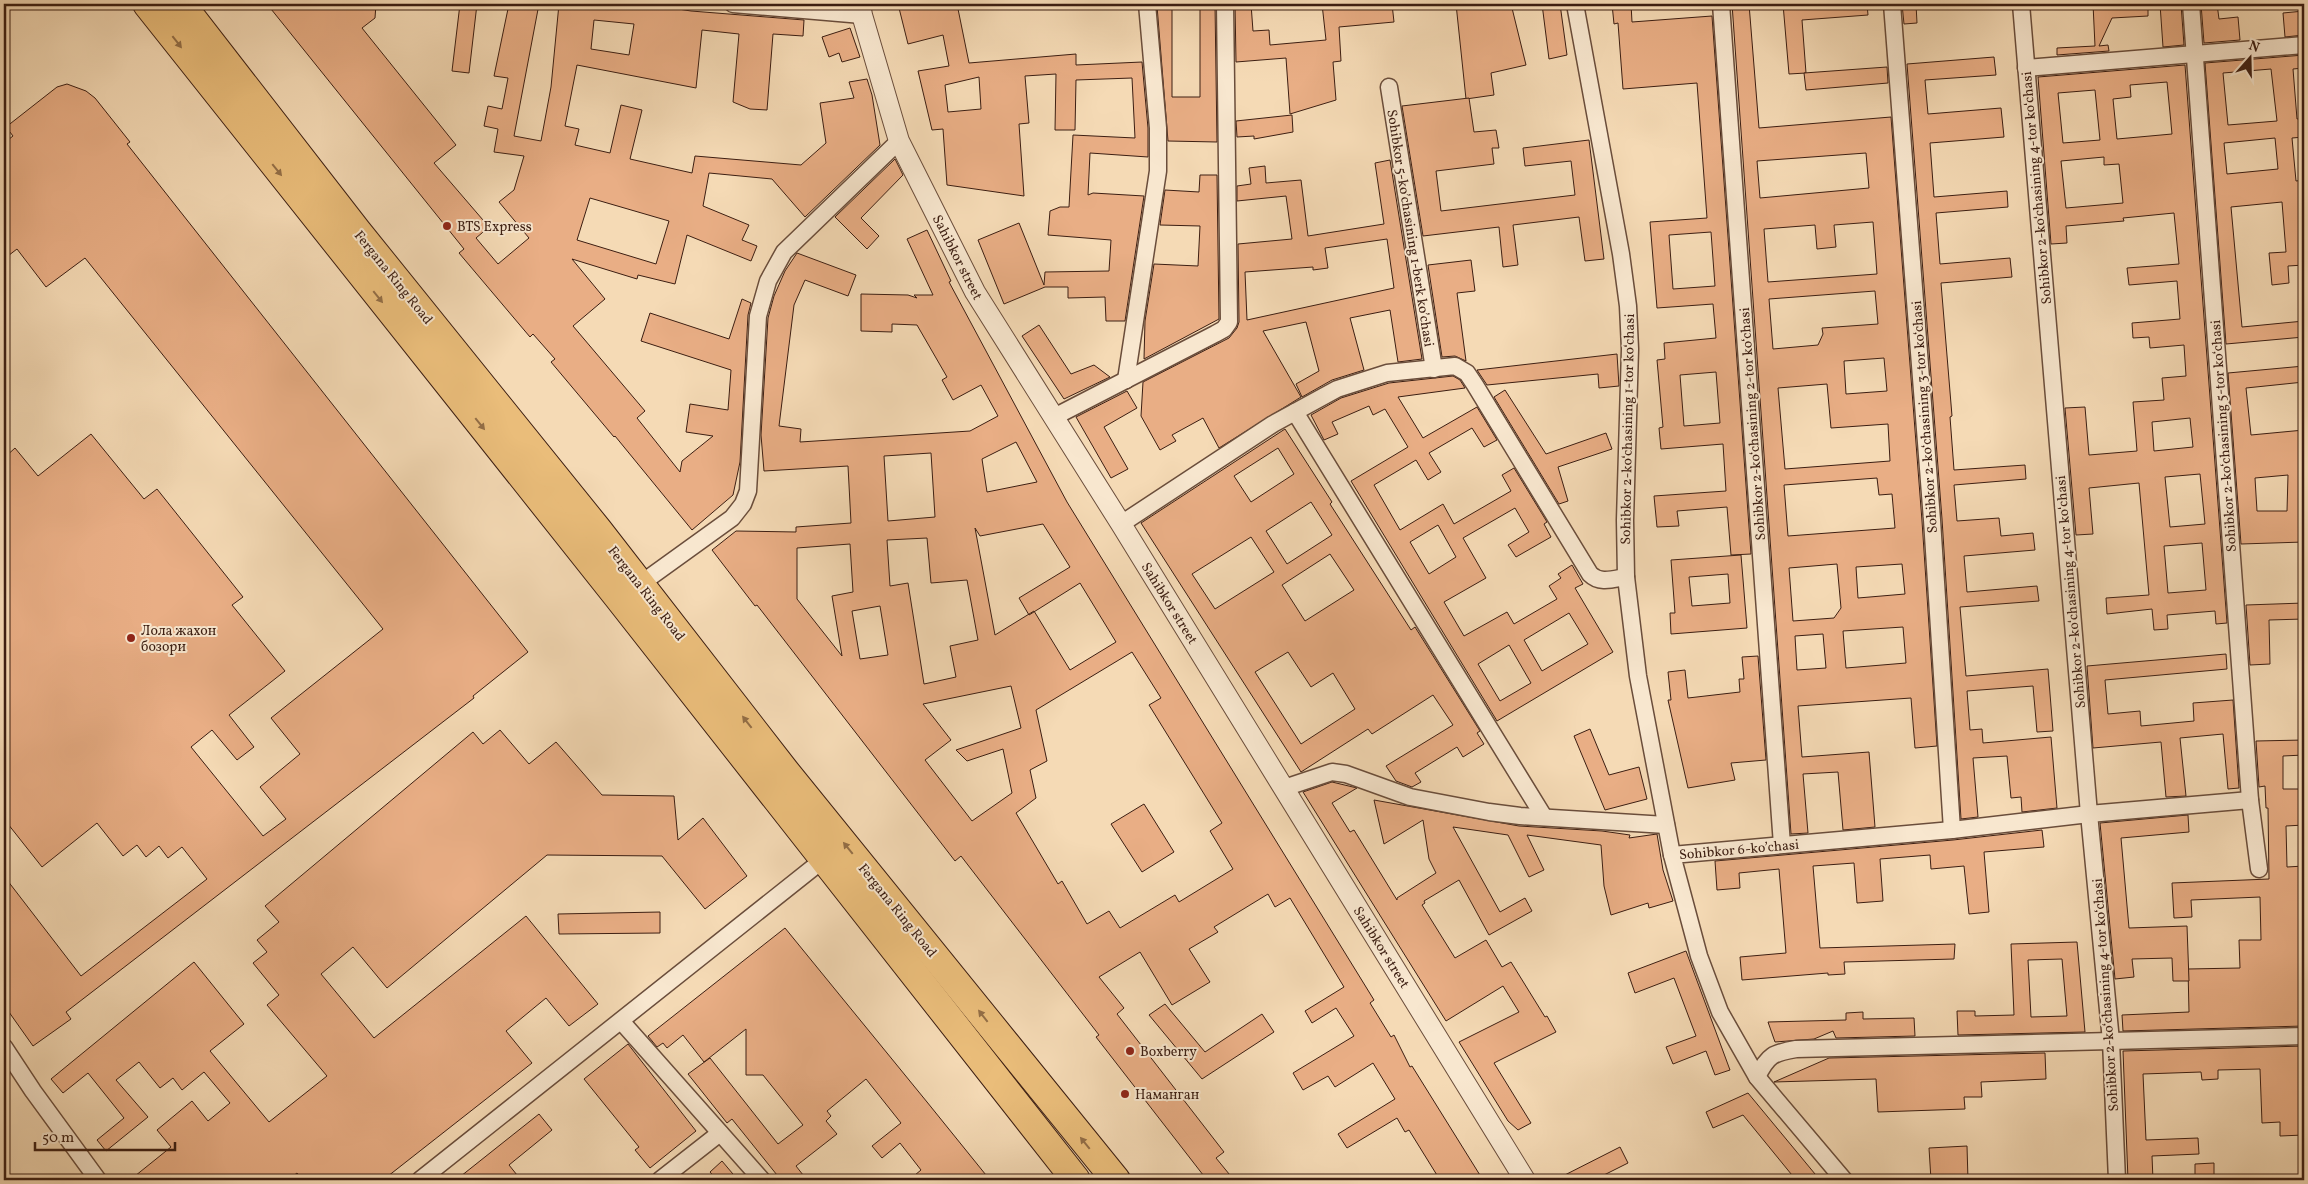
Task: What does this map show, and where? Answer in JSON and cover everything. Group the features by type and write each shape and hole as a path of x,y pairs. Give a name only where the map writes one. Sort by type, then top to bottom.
{"highway":[{"name":"Fergana Ring Road","path":"147,4 1076,1180"},
{"name":"Fergana Ring Road","path":"181,4 351,223 598,530 785,770 1116,1180"}],"street":[{"path":"733,4 861,9"},
{"path":"1126,380 1158,171 1158,128 1146,4"},
{"path":"1054,417 1215,334 1224,329 1229,322 1225,4"},
{"name":"Sohibkor 2-ko‘chasining 1-tor ko‘chasi","path":"1575,4 1620,244 1628,306 1630,349 1625,520 1626,577 1638,676 1672,855"},
{"name":"Sohibkor 2-ko‘chasining 2-tor ko‘chasi","path":"1721,4 1731,114 1782,845"},
{"name":"Sohibkor 2-ko‘chasining 3-tor ko‘chasi","path":"1892,4 1932,520 1952,830"},
{"name":"Sohibkor 2-ko‘chasining 4-tor ko‘chasi","path":"2022,4 2089,814 2111,1041 2117,1180"},
{"name":"Sohibkor 2-ko‘chasining 5-tor ko‘chasi","path":"2191,4 2250,800 2259,869"},
{"name":"Sahibkor street","path":"861,9 899,141 975,292 1121,524 1525,1180"},
{"path":"2026,68 2304,45"},
{"name":"Sohibkor 5-koʼchasining 1-berk koʼchasi","path":"1389,86 1434,369"},
{"path":"639,585 732,518 743,504 748,491 758,316 768,281 784,252 899,141"},
{"path":"1121,524 1273,424 1337,389 1387,373 1455,366 1467,373 1590,574 1595,579 1604,580 1626,577"},
{"path":"1295,412 1544,817"},
{"path":"1284,788 1332,772 1346,774 1410,797 1490,812 1666,825"},
{"name":"Sohibkor 6-koʼchasi","path":"1844,1180 1757,1077 1720,1012 1699,956 1672,855 1952,830 2089,814 2250,800"},
{"path":"420,1180 824,859"},
{"path":"621,1021 762,1180"},
{"path":"1757,1077 1764,1063 1774,1052 1796,1049 2304,1036"},
{"path":"4,1047 33,1091 98,1180"},
{"path":"660,1180 720,1133"}],"building":[{"path":"267,4 376,4 375,18 362,28 456,145 434,163 489,227 476,238 498,264 529,238 499,202 514,190 524,156 494,152 498,129 484,126 488,106 502,109 508,78 494,76 509,4 539,4 514,136 541,141 551,87 559,4 612,4 652,8 653,5 691,11 804,20 803,36 773,34 767,110 750,109 733,102 739,34 702,30 696,88 577,65 565,126 579,129 575,145 610,153 621,105 642,110 630,159 692,173 695,156 801,165 826,143 820,103 854,98 849,82 867,79 872,95 880,145 805,217 772,179 709,173 703,206 749,225 742,240 757,246 751,261 687,235 675,284 638,275 637,279 572,259 605,299 573,326 645,411 637,418 680,472 682,461 713,436 686,432 690,404 728,410 731,370 641,341 650,313 729,339 742,299 751,303 748,315 740,462 733,495 692,530 551,362 555,359 533,334 530,337 459,253 464,249","holes":["594,20 634,24 629,55 591,49","590,198 669,221 656,264 577,240"]},
{"path":"460,4 477,4 469,73 452,71"},
{"path":"898,4 925,4 926,9 957,4 969,63 1076,54 1076,65 1142,62 1148,128 1148,157 1090,153 1088,195 1093,193 1144,196 1125,321 1106,321 1105,297 1068,298 1068,287 1045,287 1004,304 978,240 1019,223 1044,285 1045,272 1109,271 1111,240 1048,235 1050,211 1060,207 1069,207 1073,135 1135,138 1132,78 1076,80 1075,130 1055,130 1056,74 1025,76 1029,123 1019,124 1024,196 947,185 943,129 932,130 918,71 949,66 943,35 908,44","holes":["979,77 981,109 948,112 945,85"]},
{"path":"1200,4 1215,4 1217,142 1168,141 1157,6 1172,6 1172,97 1200,97"},
{"path":"1235,4 1251,4 1253,31 1269,30 1270,45 1326,40 1322,4 1341,4 1342,8 1370,6 1370,4 1392,4 1394,22 1339,27 1341,61 1333,62 1336,100 1290,114 1286,58 1236,62"},
{"path":"1456,4 1511,4 1526,65 1491,73 1494,95 1466,99"},
{"path":"1542,4 1560,4 1567,55 1549,59"},
{"path":"1612,4 1631,4 1632,22 1712,16 1751,554 1731,555 1727,507 1677,511 1679,526 1657,527 1654,496 1726,491 1723,444 1661,449 1659,428 1663,427 1657,360 1665,359 1664,343 1716,338 1713,304 1657,308 1650,222 1707,218 1697,83 1623,89 1618,23 1614,24","holes":["1711,232 1715,286 1673,289 1669,235","1716,372 1720,423 1684,426 1680,375"]},
{"path":"1732,4 1749,4 1759,128 1891,117 1922,521 1937,746 1915,748 1911,698 1798,706 1802,757 1869,752 1875,827 1843,830 1838,772 1803,774 1808,833 1791,834","holes":["1866,153 1869,188 1760,198 1757,161","1873,222 1877,274 1768,282 1764,229 1815,225 1817,249 1836,247 1834,225","1875,291 1878,324 1822,328 1823,334 1818,345 1773,349 1769,299","1884,358 1887,391 1846,394 1844,361","1827,384 1831,428 1888,424 1890,461 1785,469 1778,388","1877,478 1879,495 1892,494 1895,528 1788,536 1784,485","1837,564 1841,608 1834,618 1793,621 1789,568","1902,564 1905,594 1858,598 1856,567","1903,627 1906,663 1846,668 1843,631","1823,634 1826,668 1797,670 1795,636"]},
{"path":"1783,4 1867,4 1868,15 1802,20 1806,73 1789,74"},
{"path":"1902,4 1916,4 1917,23 1904,24"},
{"path":"2093,4 2148,4 2148,16 2112,18 2099,46 2108,45 2109,51 2057,55 2057,48 2095,46"},
{"path":"2160,4 2181,4 2184,45 2163,47"},
{"path":"2201,4 2217,4 2219,19 2238,17 2240,40 2204,43"},
{"path":"2304,11 2304,35 2285,37 2283,13"},
{"path":"850,28 860,57 842,62 839,53 829,57 822,37"},
{"path":"2304,55 2304,68 2293,69 2297,119 2304,118 2304,137 2292,138 2296,181 2304,180 2304,202 2301,202 2304,265 2288,266 2289,283 2272,285 2269,253 2286,252 2282,202 2231,207 2242,327 2304,321 2304,337 2226,344 2205,63","holes":["2271,69 2277,121 2228,125 2223,73","2275,138 2278,169 2227,174 2224,143"]},
{"path":"1994,57 1996,75 1925,80 1928,114 2001,108 2004,137 1930,143 1934,197 2007,191 2008,207 1936,213 1940,264 2010,258 2012,277 1941,283 1952,416 1950,417 1954,470 2025,465 2026,479 1954,485 1957,521 1999,518 2001,536 2033,533 2035,550 1964,556 1967,592 2037,586 2039,601 1960,607 1966,676 2048,669 2053,731 2037,732 2033,686 1967,691 1970,730 1982,729 1983,743 2051,737 2057,808 2022,812 2021,797 2011,798 2007,756 1973,758 1978,817 1961,819 1942,519 1907,64"},
{"path":"2185,65 2227,623 2216,624 2215,611 2167,615 2168,629 2154,630 2152,609 2107,614 2106,598 2149,595 2139,483 2089,488 2093,534 2076,535 2065,408 2085,407 2089,455 2137,451 2133,402 2164,400 2162,378 2186,376 2184,345 2150,348 2149,337 2133,338 2132,323 2180,319 2177,281 2129,285 2127,268 2179,264 2174,213 2123,218 2124,221 2066,226 2067,243 2051,244 2038,77","holes":["2167,82 2172,134 2117,139 2113,99 2131,97 2130,85","2095,90 2100,140 2063,143 2058,93","2104,157 2104,165 2119,164 2123,203 2066,208 2061,161","2190,418 2193,447 2154,451 2152,422","2200,474 2205,524 2170,527 2165,477","2202,543 2206,590 2168,593 2164,546"]},
{"path":"1887,67 1888,83 1806,90 1804,73"},
{"path":"67,84 86,91 95,98 130,142 127,144 528,652 473,696 474,698 66,1012 71,1019 33,1046 4,1005 4,876 81,976 207,879 182,847 168,858 159,846 146,857 137,845 123,856 97,823 42,867 4,819 4,458 15,448 38,476 91,434 144,499 157,489 243,597 232,605 285,671 229,715 254,747 237,760 212,730 191,747 263,836 286,819 260,787 300,754 271,718 383,629 85,258 46,287 17,249 4,259 4,143 13,136 6,127 57,87"},
{"path":"1469,98 1474,132 1496,130 1499,148 1492,148 1494,164 1436,171 1441,211 1575,195 1571,161 1525,166 1523,148 1589,140 1604,259 1585,261 1579,217 1513,225 1518,265 1503,267 1499,227 1423,236 1402,106"},
{"path":"1292,115 1293,132 1254,139 1254,136 1237,137 1236,121"},
{"path":"895,159 903,175 861,218 879,236 867,249 835,217"},
{"path":"1390,160 1422,359 1398,362 1390,310 1350,318 1364,370 1332,380 1302,397 1296,384 1319,371 1306,322 1263,331 1301,397 1219,448 1203,418 1172,435 1176,441 1160,450 1141,416 1143,382 1229,338 1237,328 1239,322 1238,244 1292,239 1286,196 1237,201 1237,186 1251,184 1249,168 1265,166 1266,183 1301,180 1308,236 1384,224 1375,163","holes":["1387,239 1394,288 1247,320 1245,272 1313,267 1313,270 1328,268 1325,248"]},
{"path":"1200,175 1217,175 1219,319 1144,359 1145,321 1154,264 1198,266 1200,226 1160,225 1165,190 1199,192"},
{"path":"927,230 951,281 949,282 1067,502 1374,1000 1370,1003 1391,1037 1394,1035 1410,1067 1412,1066 1483,1180 1440,1180 1409,1130 1405,1132 1397,1118 1347,1148 1338,1134 1395,1099 1373,1063 1335,1087 1328,1076 1303,1090 1293,1073 1354,1036 1336,1008 1312,1023 1305,1011 1344,987 1290,898 1275,907 1268,894 1214,927 1218,932 1189,949 1210,982 1172,1005 1140,952 1099,977 1124,1008 1117,1014 1224,1152 1216,1158 1234,1180 1207,1180 1096,1037 1099,1035 961,856 955,861 757,605 755,606 712,550 736,531 796,532 796,527 851,523 848,466 764,471 761,435 768,318 774,296 785,271 797,253 856,275 848,296 805,280 794,305 779,426 801,429 800,442 970,431 998,416 981,385 953,400 942,380 947,377 917,325 892,324 892,332 861,331 861,294 908,295 917,298 914,295 933,295 907,239","holes":["1016,442 1037,482 987,492 982,459","931,453 935,517 888,521 884,456","1043,524 1070,567 1019,598 1029,614 995,635 975,528 980,536","927,538 931,583 967,580 978,640 950,646 956,677 924,684 908,583 890,586 887,540","850,544 853,592 832,596 842,656 797,599 797,548","1080,583 1116,642 1070,670 1034,612","880,606 888,655 860,659 852,611","1132,652 1161,698 1149,705 1222,823 1210,831 1233,869 1179,902 1175,895 1120,928 1109,911 1087,924 1062,881 1058,884 1016,813 1036,798 1030,770 1047,761 1036,710","1011,686 1021,728 956,750 967,761 1003,749 1012,793 972,821 925,760 951,740 923,704"]},
{"path":"1471,260 1475,291 1457,293 1466,361 1455,356 1442,357 1428,265"},
{"path":"1039,325 1071,374 1094,365 1110,377 1064,399 1022,336"},
{"path":"1617,354 1619,386 1599,388 1598,374 1487,385 1477,370"},
{"path":"2304,366 2304,382 2246,388 2251,435 2304,430 2304,542 2241,544 2228,373","holes":["2288,475 2287,511 2257,511 2255,478"]},
{"path":"1453,376 1460,380 1465,388 1398,397 1423,438 1477,407 1497,440 1484,447 1472,428 1429,453 1441,472 1428,480 1416,460 1374,485 1400,530 1443,504 1454,524 1511,491 1502,475 1514,468 1547,522 1544,524 1551,537 1516,557 1508,545 1529,532 1515,508 1463,538 1486,578 1444,602 1464,636 1507,612 1514,624 1557,599 1549,586 1561,578 1558,574 1572,565 1583,584 1575,588 1613,652 1497,721 1351,481 1408,447 1385,409 1373,415 1369,406 1332,422 1338,434 1324,440 1311,415 1341,398 1389,383","holes":["1438,525 1456,557 1429,574 1410,542","1569,613 1588,644 1542,671 1524,640","1509,645 1531,683 1500,701 1478,664"]},
{"path":"1505,390 1546,454 1606,433 1612,449 1558,467 1568,501 1559,504 1494,397"},
{"path":"1127,391 1137,408 1104,427 1128,469 1111,478 1076,417"},
{"path":"1285,429 1332,502 1330,504 1411,630 1415,627 1480,731 1477,733 1484,744 1463,757 1457,747 1415,773 1421,782 1412,787 1396,781 1386,766 1453,725 1433,695 1372,734 1368,729 1301,772 1141,523","holes":["1278,448 1294,474 1251,502 1234,476","1311,502 1332,535 1287,564 1266,531","1251,537 1274,572 1215,609 1192,574","1330,554 1354,590 1305,621 1282,585","1288,652 1311,687 1333,673 1355,709 1301,744 1255,672"]},
{"path":"1741,555 1747,628 1671,634 1670,613 1675,613 1671,560","holes":["1728,574 1730,603 1692,606 1689,577"]},
{"path":"2304,603 2304,619 2269,620 2270,664 2250,665 2246,605"},
{"path":"2226,654 2227,669 2105,680 2108,714 2140,711 2141,726 2194,721 2193,703 2233,700 2239,788 2228,789 2223,734 2180,738 2186,796 2166,797 2161,742 2093,748 2087,666"},
{"path":"1758,656 1766,760 1731,763 1735,780 1688,788 1668,700 1671,700 1668,672 1685,670 1688,698 1740,692 1739,679 1744,679 1742,657"},
{"path":"1590,729 1609,775 1639,767 1647,799 1605,810 1574,736"},
{"path":"500,730 529,764 556,742 602,795 674,796 678,840 703,818 747,876 705,909 662,856 547,855 387,988 353,947 321,974 374,1038 526,916 598,1004 569,1026 546,998 506,1031 532,1063 383,1180 303,1180 297,1173 288,1180 130,1180 171,1147 157,1130 192,1101 208,1121 230,1103 204,1072 182,1090 173,1078 160,1088 139,1062 116,1080 148,1117 106,1151 97,1140 124,1118 88,1073 63,1093 51,1079 194,962 244,1024 210,1051 269,1122 327,1076 267,1005 279,995 253,963 267,952 257,940 279,922 265,906 473,732 483,744"},
{"path":"2304,740 2304,755 2283,756 2283,789 2304,789 2304,825 2286,826 2287,867 2304,866 2304,1026 2123,1031 2122,1015 2189,1012 2188,969 2240,968 2239,940 2261,940 2260,897 2191,900 2192,917 2174,918 2172,883 2269,879 2268,808 2266,808 2265,786 2259,787 2256,741"},
{"path":"1332,782 1357,788 1332,803 1350,832 1354,830 1397,900 1397,898 1436,873 1429,859 1423,820 1384,844 1374,800 1519,826 1602,831 1630,835 1629,838 1657,834 1663,870 1673,901 1649,908 1648,903 1611,915 1604,886 1601,845 1527,835 1544,870 1529,877 1508,835 1453,827 1500,912 1525,898 1532,911 1489,935 1459,880 1424,901 1425,903 1422,905 1455,958 1486,940 1502,967 1511,962 1556,1032 1494,1063 1531,1123 1518,1130 1508,1121 1459,1042 1519,1012 1503,986 1446,1021 1303,792"},
{"path":"1144,804 1174,852 1142,872 1111,824"},
{"path":"2188,815 2189,832 2121,838 2129,928 2187,926 2189,981 2173,981 2172,958 2132,959 2134,977 2115,979 2100,823"},
{"path":"2042,830 2044,847 1984,852 1989,912 1969,914 1964,866 1931,869 1930,855 1880,859 1883,901 1857,903 1854,863 1813,866 1820,948 1955,944 1954,959 1844,962 1845,974 1828,975 1828,973 1742,980 1740,957 1786,953 1779,869 1739,873 1740,888 1717,890 1715,861 1953,840"},
{"path":"660,912 660,933 559,934 558,914"},
{"path":"785,928 990,1180 909,1180 921,1170 900,1143 882,1158 872,1146 901,1123 866,1079 827,1111 831,1116 826,1121 837,1134 796,1166 807,1180 781,1180 732,1119 727,1123 688,1074 710,1058 778,1144 803,1125 763,1075 746,1075 746,1029 704,1062 683,1035 667,1048 663,1043 657,1047 648,1036"},
{"path":"2077,942 2085,1032 1958,1035 1957,1011 1975,1011 1975,1016 2014,1015 2011,944","holes":["2062,959 2067,1016 2031,1017 2028,960"]},
{"path":"1686,951 1730,1070 1715,1075 1706,1051 1673,1064 1666,1047 1696,1036 1674,978 1635,993 1628,973"},
{"path":"1165,1004 1205,1052 1262,1014 1274,1032 1202,1079 1149,1015"},
{"path":"1863,1012 1863,1019 1914,1018 1915,1036 1836,1038 1833,1031 1814,1039 1775,1042 1768,1022 1846,1020 1846,1013"},
{"path":"628,1044 696,1131 650,1168 635,1150 639,1147 584,1079"},
{"path":"2304,1046 2304,1135 2280,1136 2280,1122 2262,1123 2260,1069 2218,1070 2218,1079 2202,1080 2201,1072 2143,1074 2146,1140 2198,1138 2199,1154 2152,1156 2153,1180 2128,1180 2123,1051"},
{"path":"2045,1053 2046,1079 1981,1082 1982,1097 1964,1097 1965,1109 1878,1112 1876,1079 1774,1082 1829,1058"},
{"path":"1748,1093 1820,1180 1796,1180 1743,1115 1713,1128 1706,1112"},
{"path":"539,1114 552,1130 509,1165 521,1180 456,1180"},
{"path":"1967,1146 1968,1180 1931,1180 1929,1148"},
{"path":"1620,1147 1628,1163 1594,1180 1555,1180"},
{"path":"722,1161 738,1180 717,1180 710,1172"},
{"path":"2214,1163 2214,1180 2195,1180 2195,1164"}],"place":[{"name":"BTS Express","path":"447,226"},
{"name":"Лола жахон бозори","path":"131,638"},
{"name":"Boxberry","path":"1130,1051"},
{"name":"Наманган","path":"1125,1094"}]}
